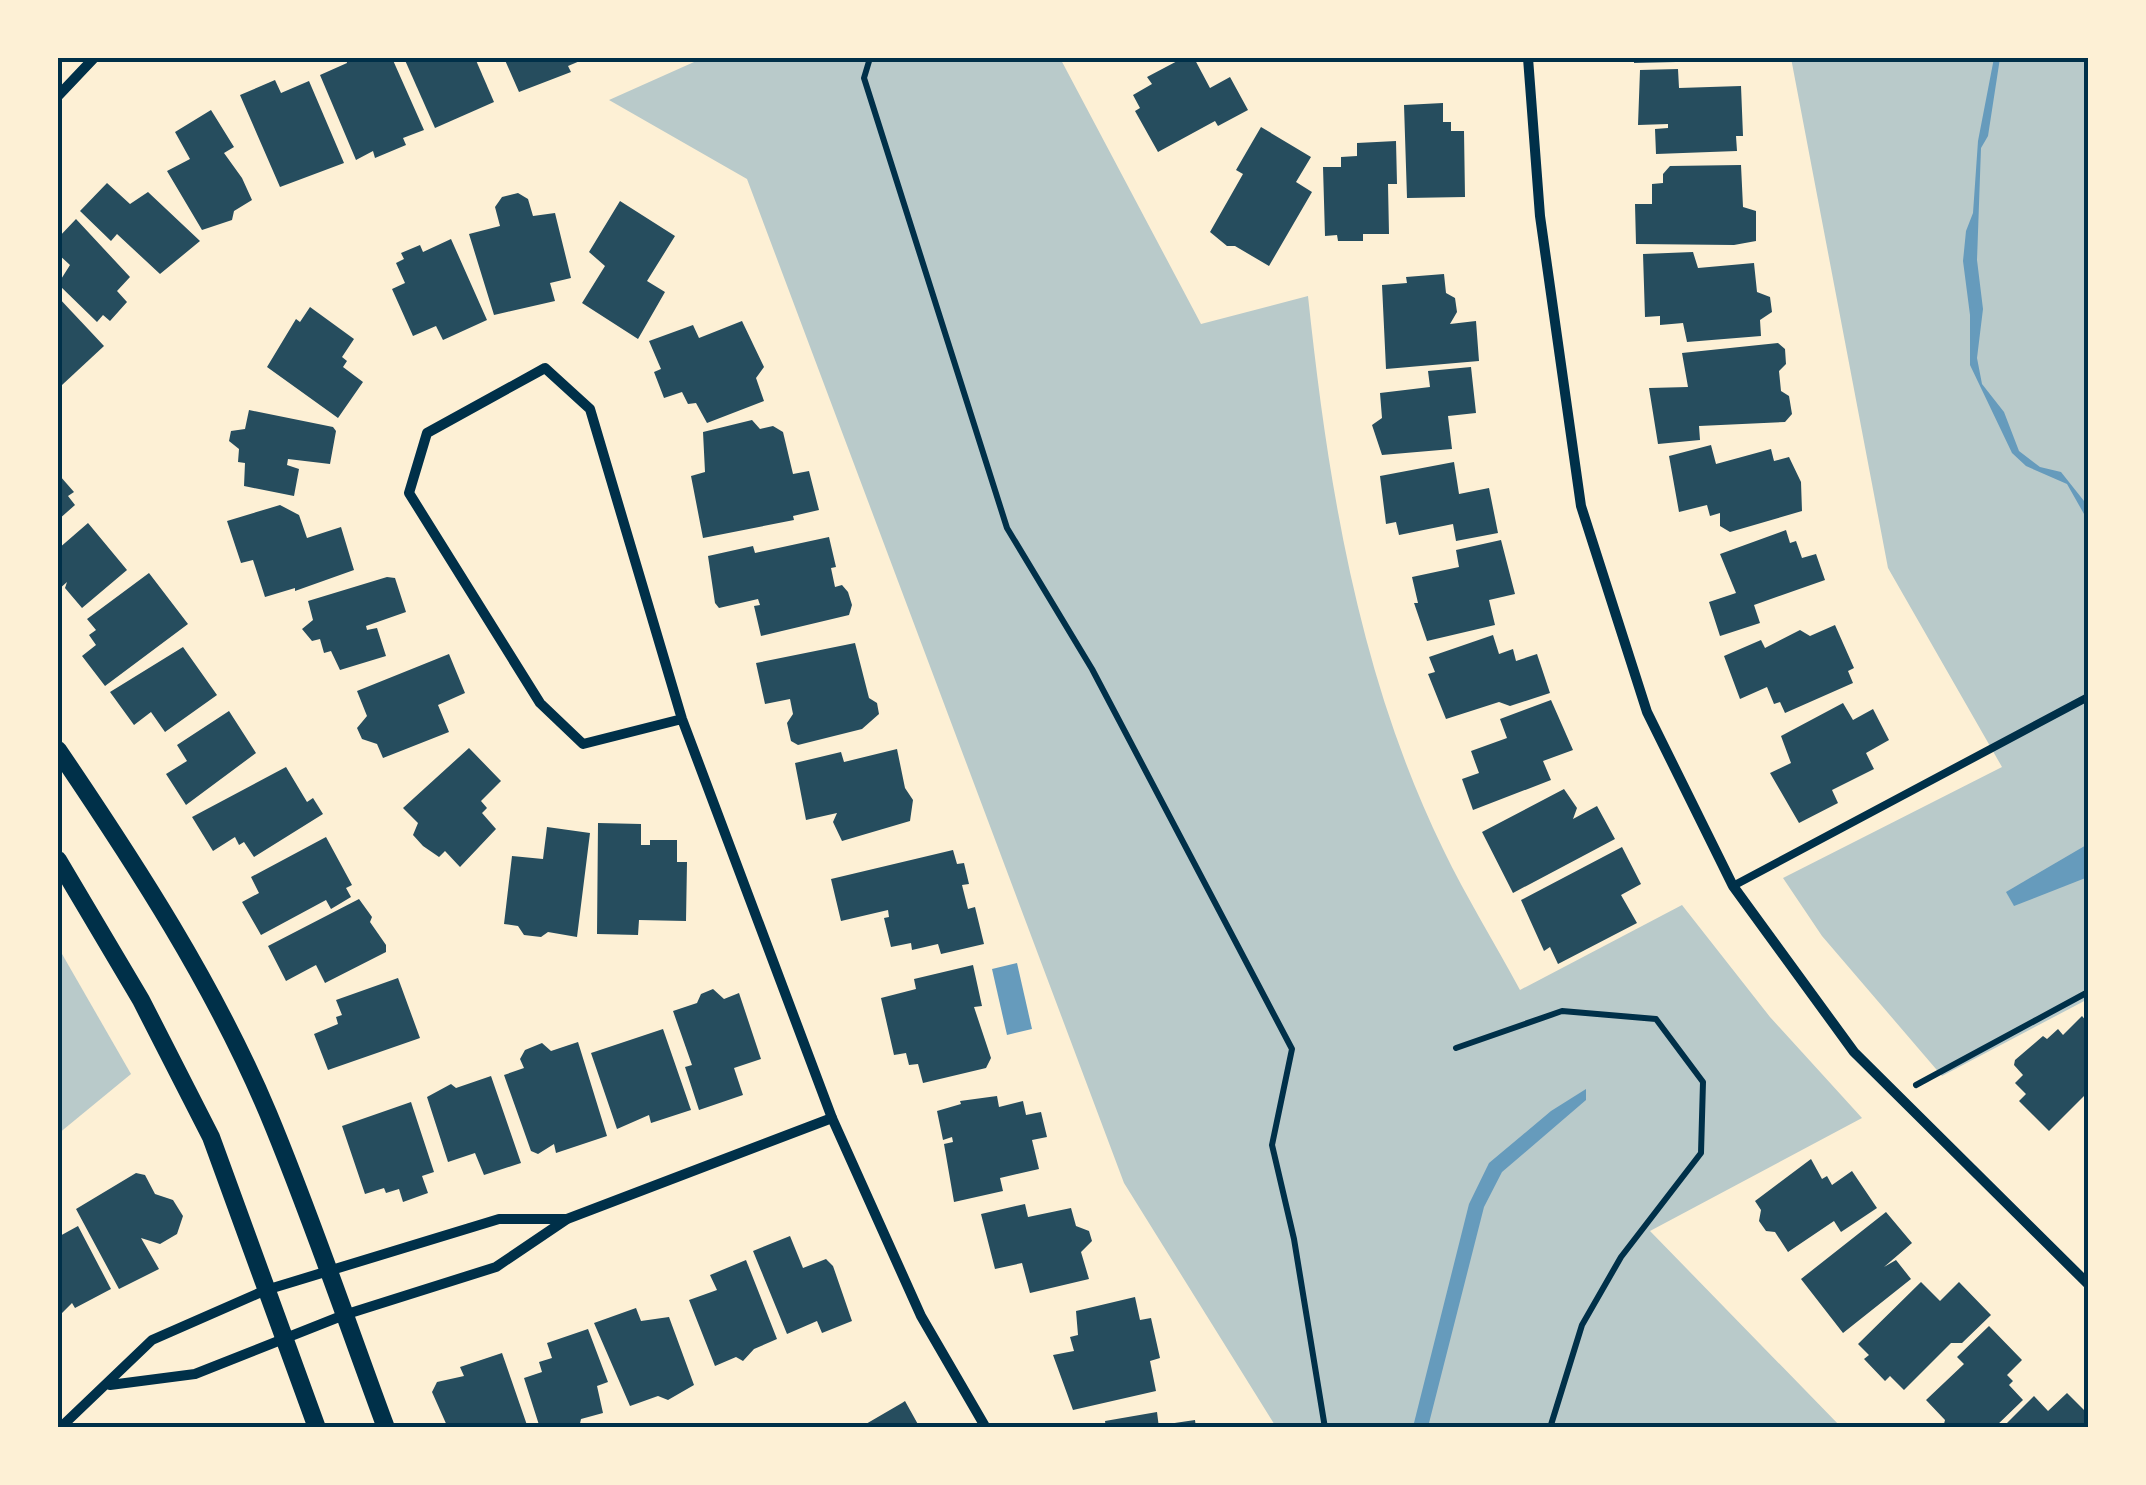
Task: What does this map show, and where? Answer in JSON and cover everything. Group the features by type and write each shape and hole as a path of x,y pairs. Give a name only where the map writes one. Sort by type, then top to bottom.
{"street":[{"path":"58,96 94,58"},
{"path":"1528,58 1540,216 1581,506 1647,712 1733,886 1854,1052 2088,1284"},
{"path":"682,719 583,744 540,703 409,493 427,433 544,368 590,409 682,719 832,1118 920,1316 986,1428"},
{"path":"58,750 126,850 196,970 268,1112 386,1428"},
{"path":"58,860 142,1000 211,1137 317,1428"},
{"path":"110,1385 195,1374 344,1314 496,1267 567,1219 832,1118"},
{"path":"60,1428 110,1385 152,1340 266,1290 499,1219 567,1219"}],"lane":[{"path":"1733,886 2088,697"}],"path":[{"path":"870,58 864,78 1007,528 1092,668 1292,1050 1272,1146 1294,1239 1326,1428"},
{"path":"1897,1096 2088,992"},
{"path":"1456,1048 1562,1010 1656,1019 1704,1082 1700,1152 1621,1257 1582,1325 1550,1428"}],"shaded area":[{"path":"703,58 1060,58 1201,324 1308,296 1337,509 1389,717 1443,849 1520,990 1682,905 1770,1017 1862,1118 1650,1231 1841,1427 1276,1427 1124,1183 747,179 609,100"},
{"path":"1791,58 2088,58 2088,999 1942,1076 1822,936 1783,878 2002,767 1888,568"},
{"path":"58,947 131,1074 58,1134"}],"water":[{"path":"1994,58 2000,58 1988,136 1981,148 1977,260 1983,309 1977,358 1982,384 2004,412 2019,451 2040,467 2061,472 2088,506 2088,521 2067,484 2026,466 2012,453 1970,365 1970,315 1963,261 1966,231 1973,213 1978,141"},
{"path":"2088,844 2088,877 2014,906 2006,892"},
{"path":"1017,963 1032,1029 1007,1035 992,969"},
{"path":"1586,1089 1586,1100 1502,1172 1484,1207 1428,1427 1413,1427 1469,1204 1489,1163 1551,1111"}],"building":[{"path":"346,58 392,58 424,130 403,138 406,145 375,158 373,151 356,160 320,75 347,63"},
{"path":"404,58 475,58 494,102 435,128"},
{"path":"504,58 587,58 568,66 571,72 519,92"},
{"path":"1183,58 1194,58 1210,88 1230,77 1248,110 1218,126 1215,121 1158,152 1135,111 1140,108 1133,95 1152,84 1147,77"},
{"path":"1634,58 1676,58 1676,62 1634,63"},
{"path":"1678,69 1679,88 1741,86 1743,136 1736,136 1737,151 1656,154 1655,129 1668,128 1668,124 1638,125 1640,70"},
{"path":"275,80 281,93 309,81 344,163 280,187 240,95"},
{"path":"1443,103 1443,122 1451,122 1451,131 1464,131 1465,197 1407,198 1404,105"},
{"path":"211,110 234,147 224,153 252,200 234,211 232,220 202,230 167,171 190,159 175,132"},
{"path":"1261,127 1311,157 1296,182 1312,192 1269,266 1235,246 1227,246 1210,232 1243,174 1236,170"},
{"path":"1396,141 1397,184 1388,184 1389,234 1363,234 1363,241 1338,241 1337,235 1325,236 1323,167 1341,167 1341,157 1357,156 1357,143"},
{"path":"1741,165 1743,207 1756,211 1756,241 1734,245 1636,244 1635,204 1652,204 1652,184 1663,183 1663,174 1670,166"},
{"path":"107,183 130,204 148,192 200,241 160,274 117,234 111,241 80,211"},
{"path":"518,193 528,199 533,216 555,213 571,278 550,283 555,301 494,315 469,234 500,226 495,207 502,197"},
{"path":"620,201 675,236 647,281 665,292 638,339 582,303 605,266 589,252"},
{"path":"76,219 130,277 117,291 127,302 110,321 103,315 97,322 58,284 70,265 58,254 58,238"},
{"path":"451,239 487,320 443,340 436,326 413,336 392,289 405,283 396,263 404,259 401,253 420,245 423,252"},
{"path":"1693,252 1698,268 1754,263 1757,292 1770,297 1772,312 1760,320 1761,336 1687,342 1683,323 1660,325 1660,316 1645,317 1643,254"},
{"path":"1444,274 1446,293 1455,298 1457,312 1450,324 1476,321 1479,361 1386,369 1382,285 1407,283 1406,277"},
{"path":"58,297 104,346 62,385 58,381"},
{"path":"310,307 354,339 342,357 347,361 343,367 363,382 338,418 267,367 296,319 300,322"},
{"path":"742,321 764,367 756,378 764,401 707,423 696,403 688,404 682,392 664,398 654,372 661,369 649,341 693,325 699,338"},
{"path":"1778,343 1785,349 1786,364 1779,371 1781,391 1789,396 1792,414 1785,422 1699,426 1700,440 1658,444 1649,388 1688,387 1682,353"},
{"path":"1471,367 1476,413 1448,416 1452,449 1382,455 1372,425 1382,418 1380,393 1430,387 1428,371"},
{"path":"249,410 333,427 336,431 330,464 288,459 287,465 299,469 294,496 244,486 245,463 238,462 239,449 229,441 231,431 245,429"},
{"path":"752,420 760,429 773,426 783,432 793,474 809,471 819,510 793,516 794,520 703,538 691,476 705,472 703,432"},
{"path":"1711,445 1716,464 1771,449 1774,461 1789,457 1801,482 1802,511 1730,532 1720,526 1720,513 1710,516 1707,505 1679,512 1669,456"},
{"path":"1454,462 1459,494 1489,488 1498,533 1456,541 1453,524 1399,535 1396,522 1386,524 1380,476"},
{"path":"60,476 74,492 68,496 75,505 58,520"},
{"path":"280,505 299,515 307,538 341,527 354,570 265,597 253,560 241,563 227,521"},
{"path":"88,523 127,570 82,608 65,588 67,582 58,590 58,549"},
{"path":"1786,530 1790,543 1796,541 1802,558 1816,554 1825,580 1754,605 1760,623 1720,636 1709,602 1736,593 1720,554"},
{"path":"829,537 836,567 831,568 835,587 842,585 848,592 852,605 849,615 761,636 754,606 760,605 758,599 719,608 715,603 708,556 753,546 755,553"},
{"path":"1501,540 1515,594 1489,600 1495,625 1427,641 1414,603 1418,603 1412,577 1459,567 1456,550"},
{"path":"149,573 188,624 105,686 82,656 96,645 89,635 96,630 87,619"},
{"path":"387,577 395,578 406,612 366,626 367,630 377,628 386,656 340,670 331,651 324,653 320,639 312,641 302,629 313,620 308,601"},
{"path":"1835,625 1854,668 1848,671 1853,683 1785,713 1780,702 1774,704 1767,687 1740,699 1724,656 1761,640 1765,648 1800,630 1810,636"},
{"path":"1493,635 1499,654 1513,649 1516,661 1537,654 1550,693 1510,706 1499,702 1446,719 1428,674 1435,672 1429,657"},
{"path":"855,643 869,698 877,703 879,714 862,729 798,745 791,741 787,723 793,714 790,699 765,704 756,663"},
{"path":"183,647 217,695 165,732 151,712 134,725 110,692"},
{"path":"449,654 465,693 438,705 449,732 383,758 377,744 362,739 357,728 367,716 357,691"},
{"path":"1551,700 1573,750 1543,761 1551,780 1473,810 1462,779 1479,773 1471,751 1507,738 1500,719"},
{"path":"1843,703 1853,720 1873,709 1889,740 1866,753 1874,769 1832,790 1838,803 1799,823 1770,773 1791,763 1781,736"},
{"path":"229,711 256,753 186,805 166,774 187,761 177,745"},
{"path":"469,748 501,781 481,801 487,808 482,813 496,829 460,867 445,851 439,857 423,846 413,835 418,823 403,808"},
{"path":"897,749 905,788 913,800 910,821 842,841 833,822 837,813 806,820 795,763 841,752 844,762"},
{"path":"286,767 307,802 313,798 323,814 254,857 244,842 239,845 235,837 213,851 192,817"},
{"path":"1564,789 1577,808 1573,819 1597,806 1615,839 1513,893 1482,832"},
{"path":"598,823 641,824 641,845 650,845 650,840 677,840 677,862 687,862 686,921 639,920 638,935 597,934"},
{"path":"547,827 590,833 577,937 548,932 541,937 524,935 518,926 504,924 512,856 543,859"},
{"path":"326,837 352,885 346,888 351,897 331,909 326,900 261,935 242,902 259,893 251,877"},
{"path":"1622,847 1641,884 1621,895 1637,923 1558,964 1550,947 1544,951 1521,900"},
{"path":"953,850 957,864 964,863 969,884 962,885 968,909 975,907 984,944 941,954 938,944 912,950 911,943 891,947 884,918 889,917 888,910 841,921 831,879"},
{"path":"359,899 372,917 370,922 386,945 386,952 325,983 316,965 286,981 268,946"},
{"path":"973,965 982,1006 974,1007 991,1058 986,1068 923,1083 918,1064 909,1065 906,1053 894,1055 881,998 916,989 914,979"},
{"path":"398,978 420,1038 328,1070 314,1034 338,1024 336,1017 342,1015 336,1000"},
{"path":"713,989 724,999 739,993 761,1059 734,1068 743,1095 699,1110 685,1067 692,1065 673,1011 697,1003 701,994"},
{"path":"2082,1016 2088,1023 2088,1092 2049,1131 2019,1101 2026,1094 2015,1083 2023,1075 2014,1065 2015,1060 2043,1036 2047,1039 2058,1029 2063,1035"},
{"path":"663,1029 691,1110 651,1123 649,1115 617,1129 591,1053"},
{"path":"578,1042 607,1136 556,1153 554,1144 538,1154 531,1151 504,1075 524,1068 520,1059 525,1050 542,1043 551,1051"},
{"path":"491,1076 521,1163 484,1175 475,1153 448,1162 427,1097 451,1084 456,1088"},
{"path":"997,1096 999,1107 1023,1101 1026,1115 1041,1112 1047,1137 1032,1140 1039,1169 1000,1178 1003,1191 954,1202 944,1144 953,1142 952,1137 943,1140 937,1111 961,1104 960,1101"},
{"path":"411,1102 434,1172 422,1176 428,1193 403,1202 399,1189 386,1193 384,1188 365,1194 342,1126"},
{"path":"1811,1159 1822,1179 1827,1176 1832,1185 1852,1171 1877,1208 1841,1232 1834,1221 1788,1252 1775,1232 1766,1231 1759,1221 1761,1210 1755,1201"},
{"path":"136,1173 145,1175 155,1194 173,1200 183,1216 177,1234 160,1244 141,1238 159,1269 119,1289 76,1209"},
{"path":"1025,1204 1028,1217 1071,1208 1076,1226 1089,1231 1092,1241 1081,1252 1089,1279 1030,1293 1022,1263 995,1269 981,1214"},
{"path":"1886,1212 1912,1243 1884,1267 1896,1260 1911,1279 1843,1333 1801,1279"},
{"path":"78,1226 111,1289 75,1308 72,1303 58,1317 58,1237"},
{"path":"790,1236 803,1268 826,1259 833,1266 852,1321 822,1333 817,1321 787,1334 753,1251"},
{"path":"746,1260 777,1339 754,1349 743,1361 736,1357 715,1366 689,1300 717,1290 710,1275"},
{"path":"1921,1282 1940,1301 1959,1282 1991,1315 1962,1343 1951,1343 1904,1390 1890,1376 1885,1381 1864,1359 1869,1355 1858,1344"},
{"path":"1135,1297 1140,1320 1151,1318 1160,1358 1150,1361 1156,1391 1073,1410 1053,1355 1074,1351 1070,1337 1078,1335 1076,1311"},
{"path":"636,1308 641,1321 669,1317 694,1385 668,1400 658,1396 630,1406 594,1323"},
{"path":"1989,1326 2022,1360 2007,1375 2013,1381 2009,1385 2023,1400 1994,1428 1943,1428 1945,1420 1926,1400 1964,1364 1957,1357"},
{"path":"588,1329 608,1382 597,1386 603,1413 581,1419 579,1428 540,1428 524,1378 542,1372 539,1362 552,1358 547,1343"},
{"path":"502,1353 528,1428 448,1428 432,1392 437,1382 464,1376 460,1367"},
{"path":"2067,1393 2088,1414 2088,1428 2002,1428 2034,1396 2048,1411"},
{"path":"905,1401 920,1428 859,1428 902,1403"},
{"path":"1157,1412 1159,1428 1106,1428 1105,1421"},
{"path":"1195,1420 1196,1428 1161,1425"}]}
